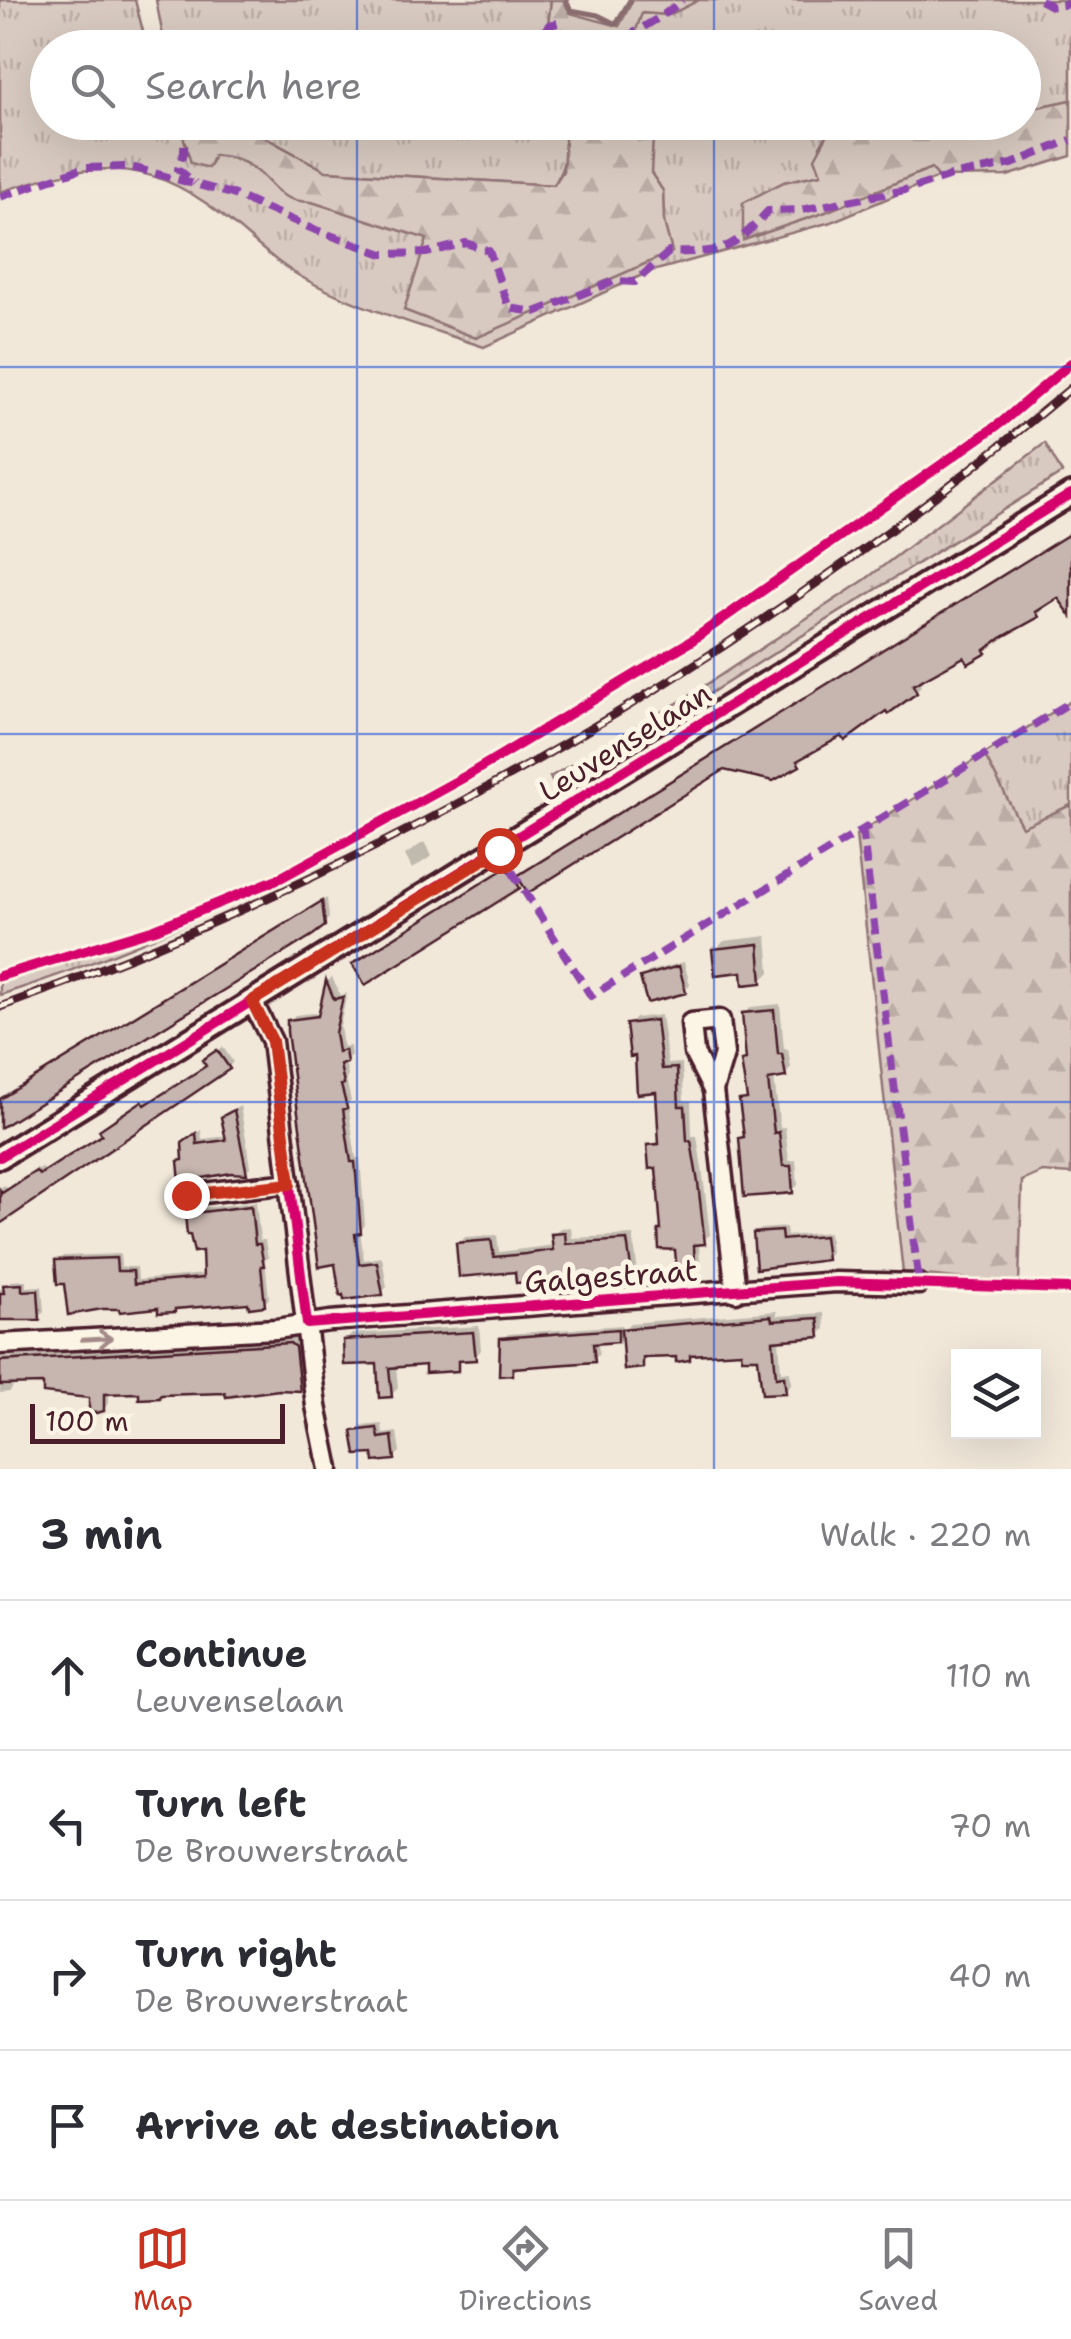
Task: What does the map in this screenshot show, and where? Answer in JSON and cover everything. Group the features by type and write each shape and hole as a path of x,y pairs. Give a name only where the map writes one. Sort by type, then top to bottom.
{"main road":[{"name":"Leuvenselaan","path":"0,1156 1071,494"}],"street":[{"path":"252,1001 272,1041 316,1406 330,1469"},
{"path":"713,1090 736,1292"},
{"path":"186,1195 290,1184"},
{"name":"Galgestraat","path":"0,1344 836,1282 918,1284"}],"green space":[{"path":"0,0 135,0 143,30 30,30 30,140 189,140 211,163 214,154 239,160 292,198 428,239 404,310 476,338 672,252 664,222 663,191 651,173 647,140 824,140 820,146 821,174 784,182 743,203 744,240 823,213 931,168 939,177 831,222 649,272 484,347 386,314 314,284 283,266 193,195 166,181 114,169 88,170 0,192"},
{"path":"156,0 551,0 549,30 162,30"},
{"path":"551,0 563,0 570,13 619,26 633,0 699,0 669,15 642,13 636,30 549,30"},
{"path":"699,0 1071,0 1071,100 1041,106 1041,30 633,30 642,13 669,15"},
{"path":"1071,100 1071,156 1007,176 939,177 931,168 823,213 743,240 743,203 784,182 821,174 815,158 825,140 1041,140 1041,106"},
{"path":"184,140 270,140 326,171 554,185 563,171 565,140 653,140 651,173 663,191 664,222 672,252 476,338 404,310 427,239 312,202 291,199 252,167 234,158 214,155 208,168 191,163"},
{"path":"270,140 566,140 554,185 326,171"},
{"path":"1045,443 1062,473 556,790 550,777 686,698 866,579"},
{"path":"1071,701 1071,805 1022,828 984,754"},
{"path":"984,754 1022,827 1071,805 1071,1174 1042,1172 1022,1181 1019,1284 903,1273 856,835"},
{"path":"278,881 141,943 0,995 0,978 154,929"}],"building":[{"path":"1071,533 1071,616 1058,598 1036,612 1039,617 985,650 987,653 968,664 964,657 913,685 917,693 888,714 886,711 845,741 842,736 797,761 800,766 773,781 724,770 528,893 517,876"},
{"path":"507,867 520,888 365,985 352,964"},
{"path":"322,901 325,926 313,935 0,1128 0,1099"},
{"path":"759,944 762,983 743,985 742,972 715,975 712,949"},
{"path":"679,966 686,993 647,1003 640,977"},
{"path":"326,980 334,999 343,997 335,1033 338,1052 345,1050 347,1063 340,1065 344,1084 341,1085 351,1162 355,1162 361,1233 355,1234 359,1264 377,1262 383,1295 344,1300 335,1264 319,1267 287,1032 287,1020 318,1016"},
{"path":"774,1010 778,1054 782,1054 786,1077 768,1080 774,1133 779,1132 783,1166 791,1166 793,1193 744,1197 739,1138 744,1137 739,1100 747,1099 741,1061 746,1060 742,1013"},
{"path":"656,1020 662,1069 677,1068 679,1106 685,1106 687,1141 691,1141 698,1183 705,1244 694,1245 695,1272 677,1273 675,1250 659,1249 656,1168 649,1169 647,1145 659,1144 656,1092 637,1094 635,1056 630,1057 626,1024"},
{"path":"217,1050 230,1069 0,1224 0,1190 2,1193 36,1171 39,1175 102,1135 99,1130 142,1101 145,1105 206,1066 202,1060"},
{"path":"234,1110 247,1174 180,1182 178,1161 183,1160 182,1143 196,1133 197,1144 226,1140 221,1117"},
{"path":"251,1206 255,1244 260,1244 264,1266 265,1306 249,1308 248,1303 158,1313 158,1308 120,1312 102,1309 68,1315 64,1284 57,1284 55,1260 116,1258 117,1271 133,1271 134,1284 203,1278 202,1251 194,1252 185,1214"},
{"path":"781,1231 782,1240 824,1236 827,1260 756,1269 753,1233"},
{"path":"565,1233 566,1244 627,1240 632,1275 516,1283 515,1272 459,1277 456,1243 491,1240 494,1257 553,1250 551,1234"},
{"path":"22,1284 22,1291 38,1290 40,1320 0,1320 3,1285"},
{"path":"771,1316 772,1321 818,1318 820,1337 773,1341 776,1377 784,1376 786,1393 762,1394 758,1358 742,1358 741,1352 690,1355 690,1360 676,1362 676,1357 643,1358 643,1368 624,1370 621,1329"},
{"path":"618,1329 618,1342 593,1344 595,1362 513,1368 513,1375 499,1376 500,1338"},
{"path":"473,1332 476,1360 458,1361 458,1371 425,1373 425,1365 389,1368 392,1397 379,1398 377,1364 344,1365 343,1340"},
{"path":"290,1343 295,1347 300,1391 139,1399 139,1393 104,1394 104,1411 97,1413 89,1412 89,1398 43,1393 43,1384 0,1385 0,1361"},
{"path":"377,1428 379,1438 392,1436 395,1460 374,1462 373,1454 356,1455 352,1431"}],"waterway":[{"path":"566,0 571,10 598,15 616,24 630,0"}],"railway":[{"path":"0,1007 145,951 287,889 427,820 562,745 695,664 824,578 949,486 1071,388"}],"marked path":[{"path":"638,30 682,0"},
{"path":"1040,0 1051,6 1071,4"},
{"path":"545,30 558,23 560,30"},
{"path":"184,140 178,169 195,183"},
{"path":"0,197 83,168 131,167 232,194 383,254 426,253 466,243 489,251 509,308 535,312 615,281 635,282 669,252 725,247 768,211 801,210 910,189 1012,164 1071,140"},
{"path":"499,851 591,996 1071,702"},
{"path":"862,828 919,1284 929,1285"}],"cycle path":[{"path":"0,976 155,929 280,878 468,775 691,641 1002,422 1071,363"},
{"path":"0,1157 1071,494"},
{"path":"252,1001 272,1041 307,1324 836,1282 1071,1289"}],"route":[{"path":"186,1195 290,1184 272,1041 252,1001 499,850"}]}
